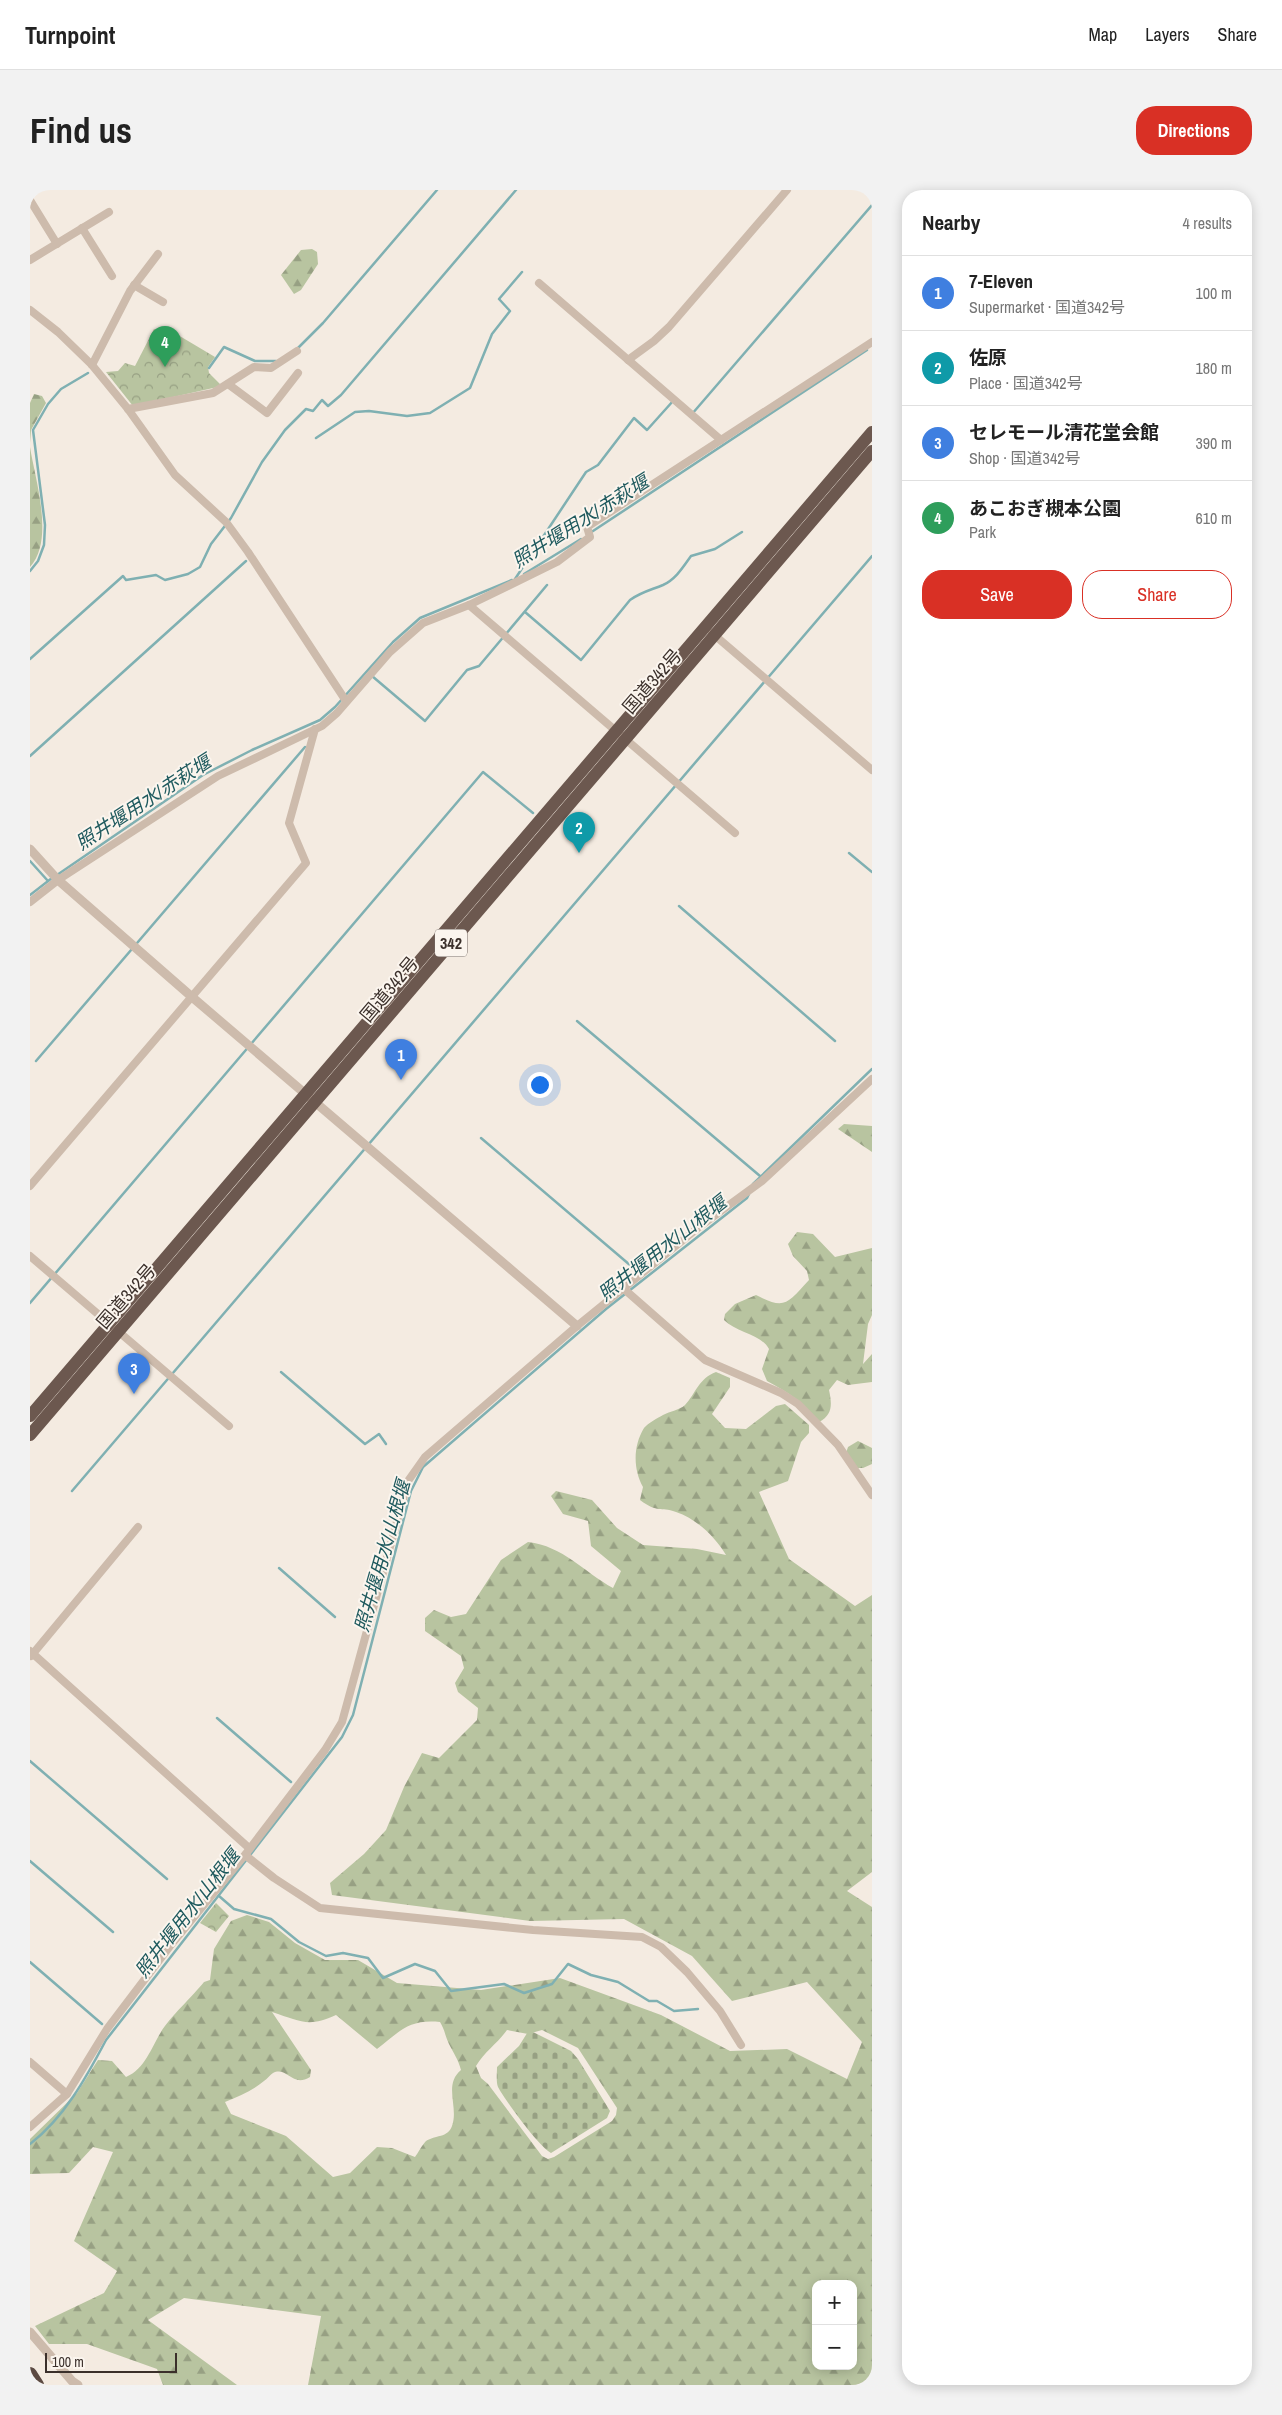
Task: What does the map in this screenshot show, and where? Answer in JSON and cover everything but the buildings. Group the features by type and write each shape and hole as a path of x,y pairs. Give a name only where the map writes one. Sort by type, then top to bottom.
{"highway":[{"name":"国道342号","path":"710,631 872,432"},
{"name":"国道342号","path":"30,1435 114,1328 306,1094 710,631 872,450"},
{"name":"国道342号","path":"30,1416 114,1328 316,1102 620,736"},
{"path":"30,2374 37,2385"}],"street":[{"path":"628,360 654,341 669,327 786,190"},
{"path":"30,200 56,244"},
{"path":"30,260 108,212"},
{"path":"82,228 112,276"},
{"path":"92,366 134,285 158,254"},
{"path":"539,283 721,440"},
{"path":"134,285 163,302"},
{"path":"30,310 58,332 92,366 128,409 175,475 226,522 248,552 346,701"},
{"path":"30,902 58,880 218,776 315,729 336,713 390,652 423,623 469,605 557,562 590,537 587,527 872,342"},
{"path":"128,409 213,393 254,367 271,368 297,351"},
{"path":"228,384 267,412 298,373"},
{"path":"469,605 735,833"},
{"path":"710,631 872,770"},
{"path":"30,1186 306,863 289,823 315,729"},
{"path":"30,849 58,880 192,997 577,1326"},
{"path":"30,2126 67,2094 107,2029 325,1750 342,1722 408,1481 425,1457 577,1326 699,1227 762,1181 872,1079"},
{"path":"30,1256 229,1426"},
{"path":"624,1289 705,1360 780,1393 798,1404 838,1445 872,1495"},
{"path":"138,1527 31,1654 247,1851 274,1878 320,1908 533,1930 642,1937 661,1947 687,1972 720,2011 741,2045"},
{"path":"30,2062 67,2094"},
{"path":"30,2332 72,2381 78,2385"}],"green space":[{"path":"312,249 317,252 318,264 301,290 294,294 281,275 301,250"},
{"path":"154,329 178,335 215,357 208,367 209,373 222,386 133,406 106,372 118,371 125,363 135,366"},
{"path":"34,394 42,396 46,403 31,430 30,443 30,403"},
{"path":"30,447 39,492 42,526 41,541 37,555 30,567"},
{"path":"844,1124 872,1126 872,1152 838,1129"},
{"path":"797,1232 813,1234 835,1257 872,1248 872,1315 868,1324 863,1364 872,1354 872,1382 848,1385 837,1380 829,1390 831,1404 829,1412 819,1422 795,1398 767,1381 762,1369 769,1349 765,1344 724,1320 725,1314 735,1304 756,1295 773,1302 785,1302 796,1295 809,1280 807,1271 793,1256 788,1244"},
{"path":"716,1372 730,1378 730,1387 712,1414 725,1428 746,1429 776,1406 785,1404 809,1425 809,1433 801,1442 788,1481 759,1492 789,1559 855,1606 872,1595 872,1872 847,1891 872,1907 872,2385 308,2385 321,2316 184,2298 148,2320 237,2385 163,2385 157,2369 87,2344 49,2344 35,2326 104,2293 117,2271 74,2241 113,2152 93,2147 69,2173 30,2174 30,2139 77,2093 98,2060 112,2061 126,2077 138,2069 147,2058 170,2020 204,1982 210,1980 214,1949 231,1921 247,1915 269,1922 295,1943 325,1960 358,1960 397,1983 481,1990 560,1978 661,2015 730,2051 787,2049 847,2079 862,2042 807,1982 732,2001 692,1956 624,1919 530,1921 332,1895 330,1883 364,1854 386,1830 404,1787 422,1753 439,1758 477,1720 478,1708 458,1692 455,1683 464,1668 461,1656 425,1631 425,1618 434,1610 451,1617 466,1614 501,1560 528,1542 541,1544 563,1554 613,1588 621,1571 591,1546 588,1521 563,1514 551,1496 556,1491 592,1500 617,1528 643,1545 697,1549 726,1555 711,1535 691,1519 670,1510 651,1507 640,1500 643,1487 636,1465 636,1450 644,1428 650,1422 663,1415 683,1407 706,1378","holes":["272,2012 297,2020 311,2022 336,2015 377,2049 413,2024 440,2022 461,2070 453,2082 454,2119 448,2133 426,2141 415,2157 392,2148 377,2147 350,2173 333,2177 286,2136 231,2114 225,2102 259,2085 273,2073 282,2072 299,2080 310,2077 311,2070","507,2030 528,2034 542,2030 578,2048 617,2108 616,2115 612,2121 554,2157 548,2159 542,2156 488,2084 481,2078 476,2066"]},
{"path":"858,1441 872,1448 872,1464 863,1468 857,1468 846,1453 848,1447"},
{"path":"216,1903 229,1916 216,1932 200,1923"},
{"path":"529,2030 571,2051 578,2059 610,2111 607,2118 551,2153 523,2123 497,2085 497,2067 519,2046"}],"waterway":[{"path":"298,348 323,323 437,190"},
{"path":"30,659 123,576 126,580 156,575 165,580 188,574 200,567 211,544 231,518 262,462 285,430 306,409 313,411 322,400 328,406 341,395 516,190"},
{"path":"692,414 872,205"},
{"path":"316,438 355,412 369,411 407,416 430,413 470,388 492,334 510,311 499,299 522,272"},
{"path":"209,368 224,347 255,361 276,361"},
{"name":"照井堰用水/赤萩堰","path":"590,533 867,350"},
{"path":"30,571 38,561 44,545 45,525 33,430 48,404 61,389 88,373"},
{"path":"515,579 586,472 598,465 634,418 647,430 673,401"},
{"path":"525,612 581,660 630,600 668,582 679,572 691,556 715,549 742,532"},
{"name":"照井堰用水/赤萩堰","path":"524,574 581,539"},
{"path":"72,1491 872,556"},
{"path":"30,756 246,561"},
{"name":"照井堰用水/赤萩堰","path":"57,875 203,775 252,750 320,720 335,707 393,642 420,618 512,580"},
{"path":"372,676 425,721 467,670 479,666 547,585"},
{"path":"36,1061 305,747"},
{"path":"30,1303 483,772 533,813"},
{"path":"849,853 872,872"},
{"path":"30,861 48,881"},
{"name":"照井堰用水/赤萩堰","path":"30,895 52,878"},
{"path":"679,906 835,1041"},
{"path":"577,1021 760,1176"},
{"name":"照井堰用水/山根堰","path":"753,1184 872,1069"},
{"path":"481,1138 637,1271"},
{"name":"照井堰用水/山根堰","path":"30,2144 64,2110 82,2083 106,2040 342,1737 353,1715 411,1491 423,1467 606,1309 747,1198 749,1194"},
{"path":"281,1372 365,1444 379,1434 386,1444"},
{"path":"279,1568 335,1617"},
{"path":"217,1718 291,1782"},
{"path":"30,1761 167,1879"},
{"path":"30,1861 113,1932"},
{"path":"219,1896 234,1909 271,1919 299,1942 326,1956 343,1953 368,1958 383,1978 415,1964 435,1971 451,1991 504,1984 524,1993 552,1984 568,1964 591,1975 618,1982 649,2001 657,2001 674,2011 698,2009"},
{"path":"30,1962 102,2024"}],"place":[{"name":"あこおぎ槻本公園","path":"165,367"},
{"name":"佐原","path":"579,853"},
{"name":"7-Eleven","path":"401,1080"},
{"name":"セレモール清花堂会館","path":"134,1394"}]}
